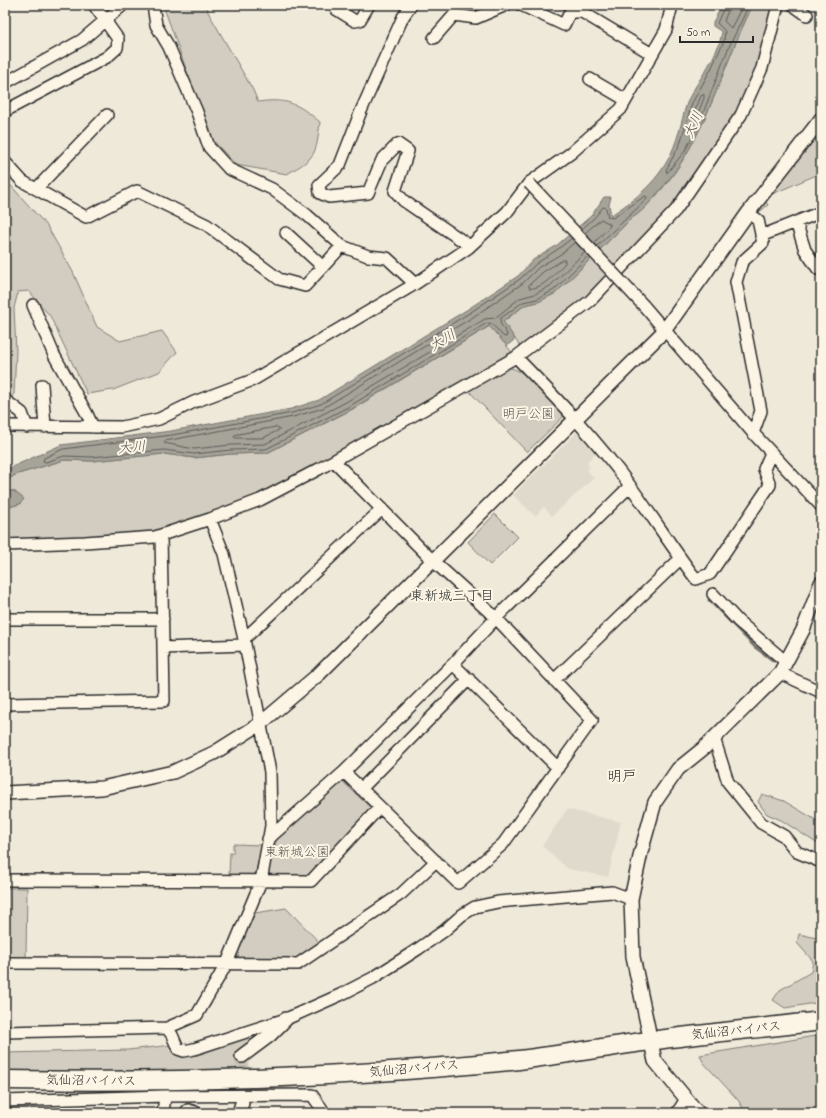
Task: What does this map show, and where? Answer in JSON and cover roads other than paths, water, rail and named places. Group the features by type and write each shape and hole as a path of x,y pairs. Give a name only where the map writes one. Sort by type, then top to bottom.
{"highway":[{"name":"気仙沼バイパス","path":"5,1080 124,1082 246,1080 373,1072 520,1060 650,1041 821,1021"}],"street":[{"path":"5,111 107,57 117,48 118,39 94,5"},
{"path":"5,83 82,40 123,5"},
{"path":"152,5 156,25 169,47 197,112 209,147 229,169 272,189 307,215 342,246 368,256 387,258 415,284"},
{"path":"336,9 356,21 360,20 369,5"},
{"path":"411,5 403,17 361,111 340,164 319,185 320,193 329,197 368,193 382,160 398,144 408,151 395,191 404,201 470,246"},
{"path":"434,38 454,15 476,18 506,5"},
{"path":"521,5 564,25 570,12 582,12 652,54"},
{"path":"5,426 122,427 159,419 194,402 253,380 415,284 470,246 507,212 529,183 571,153 620,109 666,30 672,5"},
{"path":"5,545 85,542 161,535 210,519 260,500 334,461 516,357 590,301 676,210 741,116 762,68 778,5"},
{"path":"793,5 807,15"},
{"path":"590,79 626,100"},
{"path":"36,189 107,115"},
{"path":"5,793 102,788 173,772 214,753 260,724 319,674 664,330 748,213 821,120"},
{"path":"5,162 22,181 86,217 137,191 207,225 279,279 305,286 342,246"},
{"path":"529,183 644,306 753,433 821,506"},
{"path":"761,236 821,212"},
{"path":"748,213 758,220 763,243 742,262 736,282 760,411 753,433"},
{"path":"796,222 805,250 818,270"},
{"path":"286,233 323,267"},
{"path":"33,305 54,355 87,414 92,427"},
{"path":"516,357 576,419 630,486 680,559 696,579 710,574 770,485 764,469 771,453"},
{"path":"42,385 45,427"},
{"path":"5,400 22,413 27,427"},
{"path":"334,461 432,560 496,618 592,720 503,844 458,883 344,772"},
{"path":"268,839 344,772 453,664 496,618 630,486"},
{"path":"163,648 245,642 382,509"},
{"path":"5,1032 167,1028 197,1015 227,963 261,881 271,826 270,772 245,642 224,554 210,519"},
{"path":"5,704 164,701 161,535"},
{"path":"554,680 680,559"},
{"path":"698,1113 681,1108 654,1061 632,957 631,899 655,802 678,769 714,738 780,673 785,661 803,630 821,583"},
{"path":"713,594 738,621 785,661"},
{"path":"5,619 163,619"},
{"path":"453,664 558,768"},
{"path":"780,673 821,692"},
{"path":"362,789 469,679"},
{"path":"714,738 728,782 761,823 784,836 797,852 821,862"},
{"path":"5,880 310,881 380,807"},
{"path":"5,963 298,964 401,894 436,861"},
{"path":"167,1028 178,1049 184,1051 252,1031 286,1019 340,995 373,978 418,949 462,915 475,907 498,902 612,892 631,899"},
{"path":"242,1056 270,1035 286,1019"},
{"path":"5,1101 165,1096 312,1095 322,1109 321,1113"},
{"path":"163,1113 165,1096"},
{"path":"187,1096 190,1112"}],"water":[{"name":"大川","path":"722,5 753,5 711,103 688,151 673,173 648,204 556,293 538,302 525,305 503,321 515,339 507,346 489,326 350,410 267,453 231,454 194,458 164,454 92,461 64,460 15,475 5,482 5,470 61,445 171,431 291,409 319,400 468,309 518,276 533,260 556,246 592,215 604,197 611,197 609,205 611,215 622,208 650,184 665,165 671,153 678,136 688,100 717,50 722,32 713,26 713,22"},
{"path":"5,491 14,491 24,499 20,504 5,508"}],"waterway":[{"path":"709,600 755,647 774,661"}],"tunnel":[{"path":"242,1056 242,1103"}],"district":[{"name":"東新城三丁目","path":"452,596"},
{"name":"明戸","path":"622,777"}],"park label":[{"name":"明戸公園","path":"528,414"},
{"name":"東新城公園","path":"297,852"}]}
